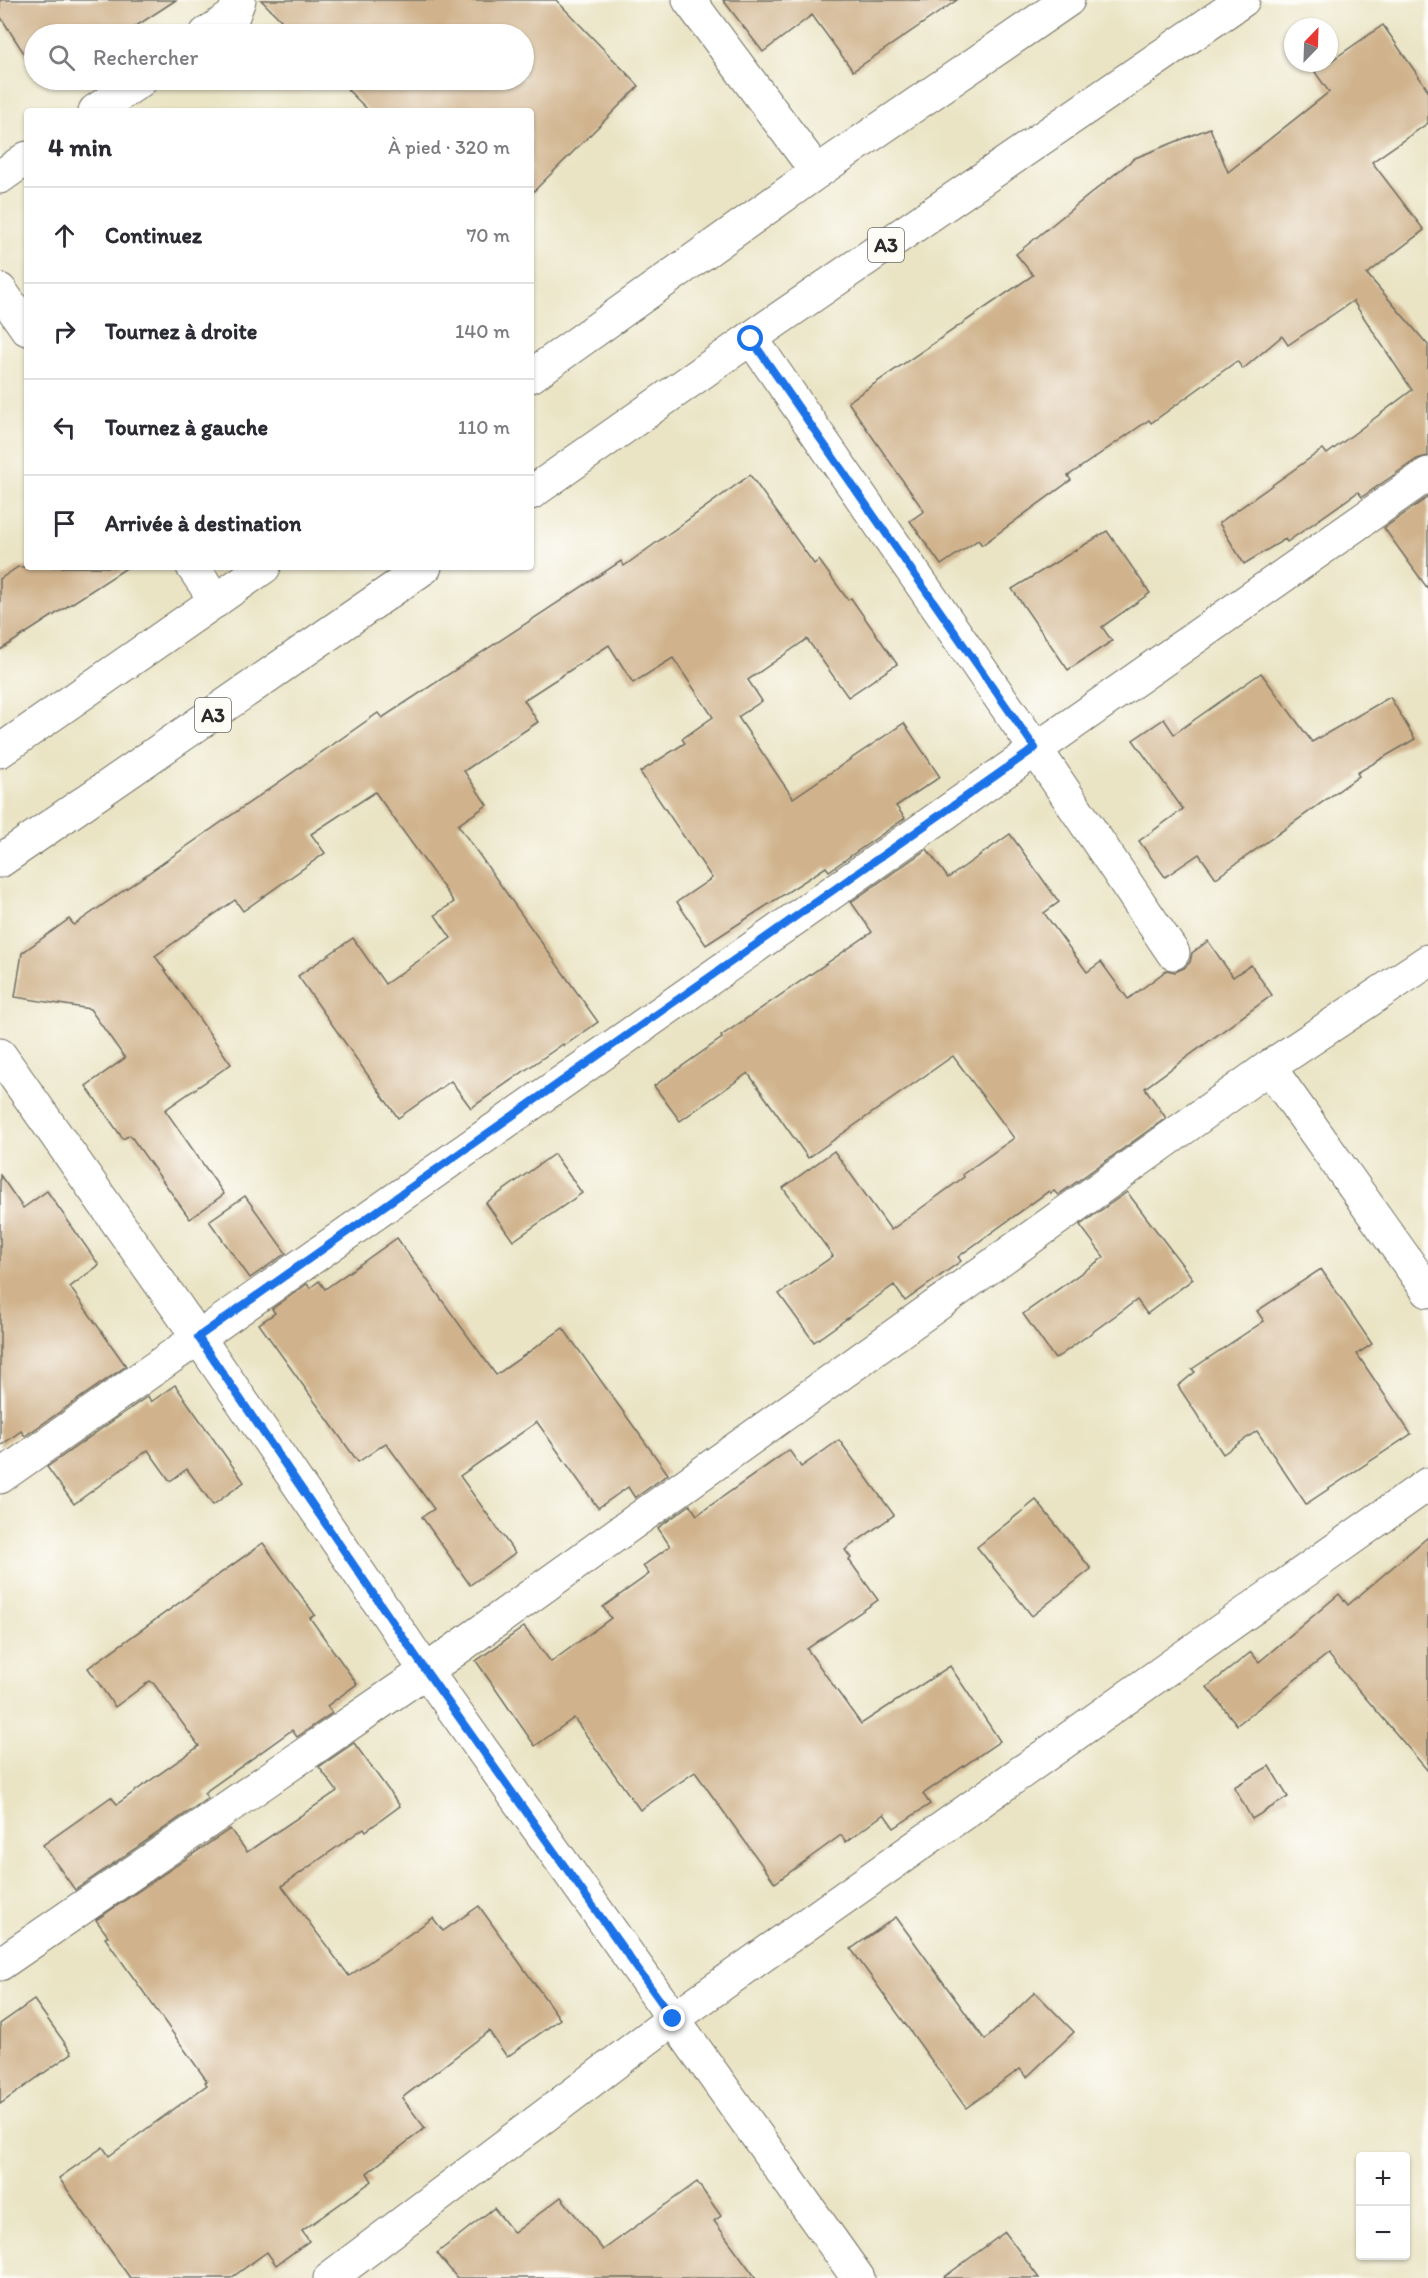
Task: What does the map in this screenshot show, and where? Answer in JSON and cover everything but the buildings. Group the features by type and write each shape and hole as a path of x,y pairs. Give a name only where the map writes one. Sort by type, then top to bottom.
{"main road":[{"path":"221,24 233,16 239,0"},
{"path":"689,0 817,172"},
{"path":"534,374 817,172 1068,0"},
{"name":"A3","path":"534,490 1243,0"},
{"path":"100,108 126,90"},
{"path":"0,177 24,160"},
{"path":"0,290 24,325"},
{"path":"751,339 1035,748 1173,953"},
{"path":"0,1477 1428,474"},
{"path":"195,570 216,601"},
{"path":"0,752 260,570"},
{"name":"A3","path":"0,861 421,570"},
{"path":"0,1964 426,1671 1269,1067 1428,961"},
{"path":"0,1055 198,1337 426,1671 858,2278"},
{"path":"1269,1067 1428,1291"},
{"path":"330,2278 673,2019 1428,1484"}],"route":[{"path":"673,2019 426,1671 198,1337 1035,748 751,339"}]}
